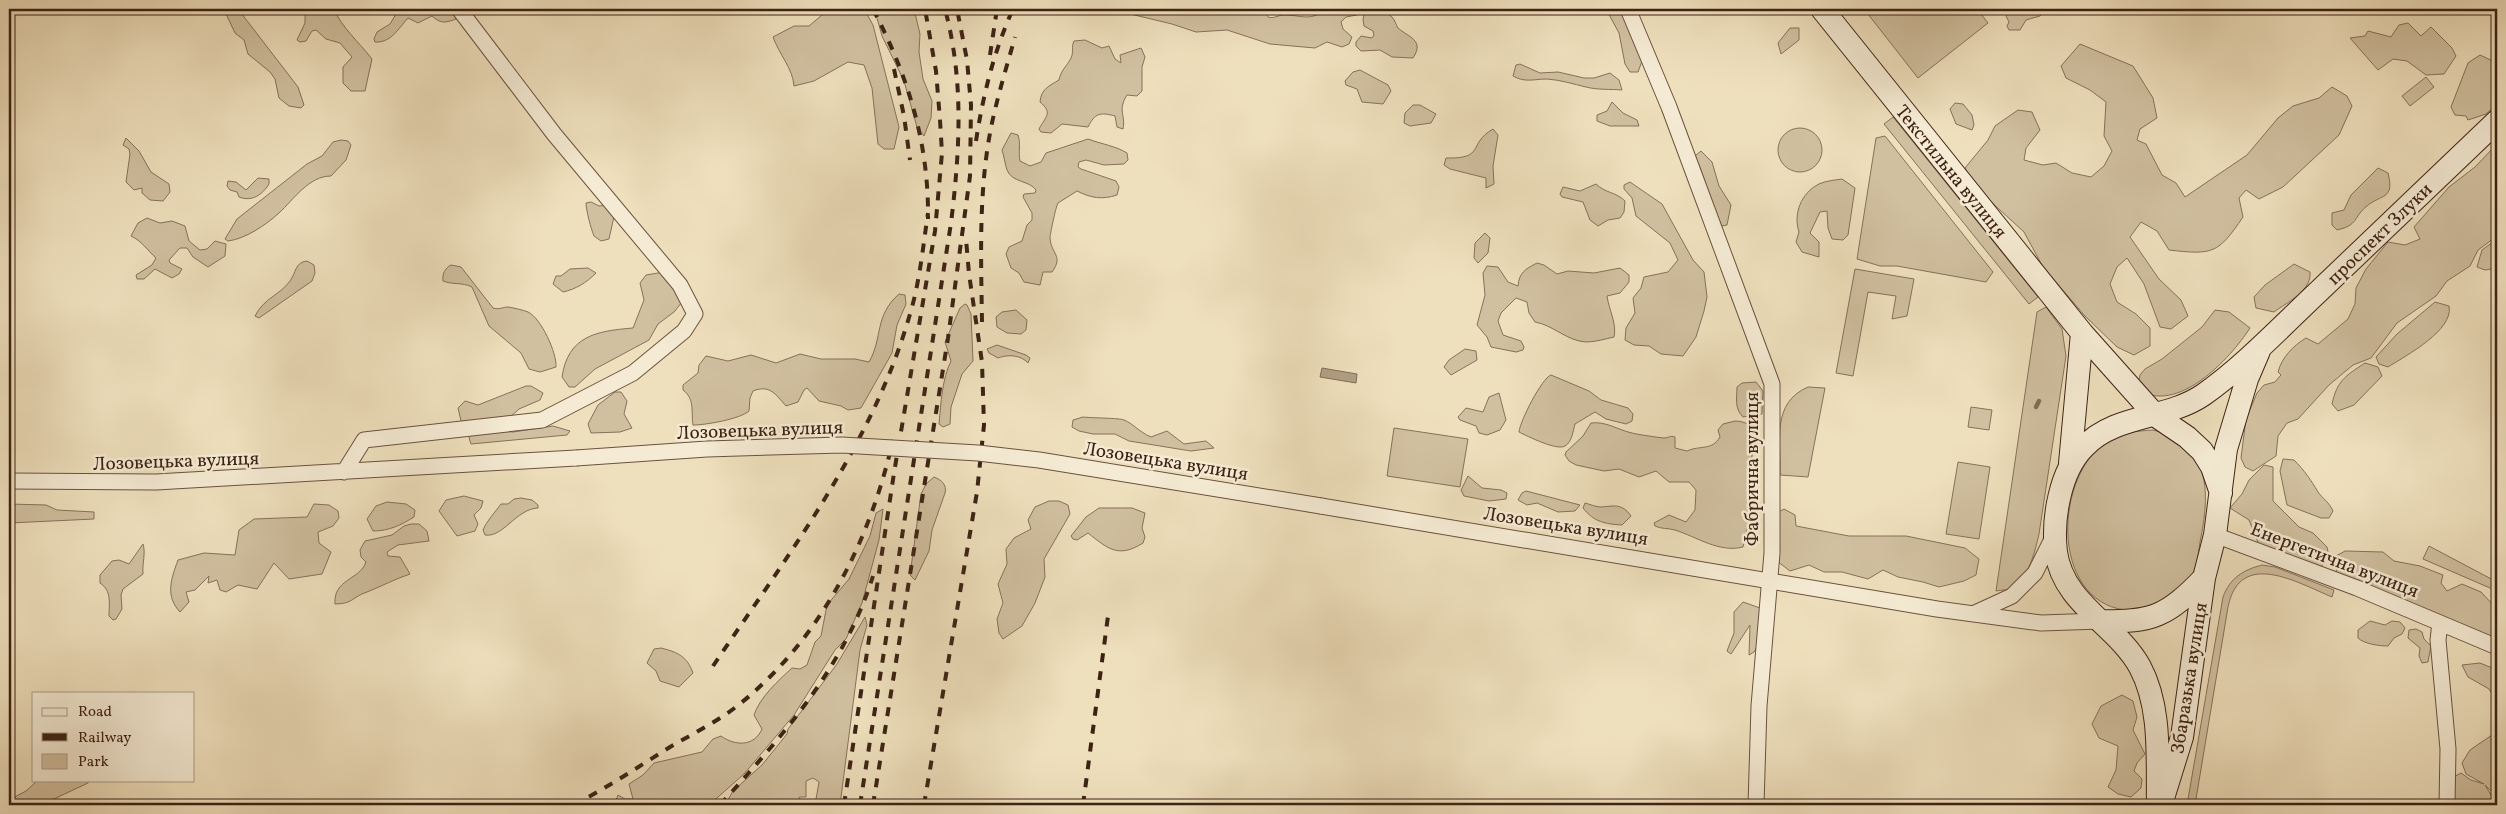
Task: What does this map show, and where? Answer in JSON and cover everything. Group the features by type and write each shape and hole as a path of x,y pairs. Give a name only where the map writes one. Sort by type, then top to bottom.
{"main road":[{"name":"Текстильна вулиця","path":"1822,9 2082,333 2156,416 2187,437 2202,451 2212,467 2221,493"},
{"name":"проспект Злуки","path":"2070,463 2085,446 2102,432 2123,423 2156,416 2202,395 2262,346 2497,121"},
{"path":"2070,463 2082,333"},
{"name":"проспект Злуки","path":"2215,535 2226,449 2235,415 2262,346"},
{"name":"Збаразька вулиця","path":"2070,463 2054,533 2056,556 2063,576 2074,595 2101,620 2139,665 2147,683 2153,705 2160,805"},
{"name":"Збаразька вулиця","path":"2160,805 2182,737 2204,578 2215,535"},
{"path":"2101,620 2140,621 2153,617 2171,609 2204,578"}],"street":[{"path":"344,472 364,440 542,420 633,373 684,331 695,314 680,284 554,134 458,9"},
{"name":"Фабрична вулиця","path":"1628,9 1669,107 1772,384 1772,553 1759,706 1756,805"},
{"name":"Лозовецька вулиця","path":"9,482 156,482 707,449 842,445 978,453 1039,460 2042,623 2101,620"},
{"path":"1975,613 2012,596 2035,573 2054,533"},
{"name":"Енергетична вулиця","path":"2215,535 2357,588 2497,647"},
{"path":"2440,623 2438,636 2448,749 2446,805"}],"green space":[{"path":"220,9 238,9 298,87 304,105 301,108 289,106 279,98 275,79 270,72 248,54 244,40 235,33 227,16"},
{"path":"302,9 334,9 346,29 372,59 365,91 351,91 343,83 343,67 352,57 340,43 326,39 316,30 312,31 306,41 300,42 297,40 305,23 305,11"},
{"path":"399,9 452,9 456,19 443,22 432,16 418,23 408,18 390,38 381,42 375,42 374,39 377,32 390,24"},
{"path":"824,9 864,9 873,25 899,127 894,149 884,149 878,144 872,88 864,65 848,62 814,81 794,86 791,74 773,37 794,26 809,26 822,15"},
{"path":"870,9 914,9 920,34 919,52 923,79 932,101 931,118 924,136 917,127 904,81 882,36 877,18"},
{"path":"1123,9 1265,9 1268,17 1272,18 1284,15 1311,17 1326,9 1361,9 1357,15 1346,17 1341,22 1343,29 1352,37 1349,44 1342,47 1327,42 1315,48 1270,44 1227,30 1196,32 1126,13"},
{"path":"1366,9 1380,10 1393,18 1398,28 1416,43 1416,52 1413,58 1392,57 1380,50 1361,51 1356,46 1356,42 1361,36 1372,38 1374,35 1373,31 1364,26 1363,19"},
{"path":"1606,9 1625,9 1642,61 1638,72 1630,72 1625,64 1619,33"},
{"path":"1864,9 1977,9 1988,23 1918,78"},
{"path":"2012,9 2047,9 2040,16 2026,20 2020,30 2009,30 2007,26 2009,22 2006,16"},
{"path":"2408,23 2421,36 2431,27 2452,48 2456,56 2444,74 2426,75 2407,61 2393,59 2378,70 2350,38 2365,36 2368,31 2391,37 2399,25"},
{"path":"1790,28 1799,28 1799,40 1781,54 1778,43"},
{"path":"1085,40 1102,48 1109,46 1115,59 1121,63 1120,55 1141,48 1145,57 1142,67 1142,91 1137,96 1127,95 1124,100 1122,109 1123,129 1117,127 1115,116 1102,114 1096,116 1088,127 1062,124 1051,133 1041,132 1039,129 1047,115 1046,109 1040,102 1042,94 1046,88 1059,80 1061,73 1072,56 1074,41"},
{"path":"2080,44 2133,66 2153,98 2157,118 2140,129 2137,140 2146,144 2162,175 2176,183 2185,197 2247,155 2278,118 2293,106 2319,98 2332,87 2347,96 2352,106 2339,135 2283,187 2259,199 2246,190 2239,198 2243,217 2227,238 2213,249 2205,252 2169,250 2157,231 2141,222 2130,237 2159,279 2181,300 2188,316 2171,329 2160,327 2144,284 2127,258 2117,267 2110,284 2117,302 2136,314 2150,328 2150,346 2134,355 2117,347 2085,316 2043,267 2024,232 1976,188 1965,168 1988,140 1995,126 2018,110 2032,112 2040,130 2026,148 2024,160 2043,165 2056,163 2072,173 2091,177 2104,166 2112,151 2104,136 2106,102 2090,90 2066,78 2061,66"},
{"path":"2480,55 2497,63 2497,104 2486,114 2468,120 2466,116 2455,115 2451,107 2468,63"},
{"path":"1520,64 1540,73 1558,72 1584,78 1594,78 1610,73 1619,80 1622,90 1590,88 1547,79 1522,79 1513,76 1516,65"},
{"path":"1360,70 1388,85 1391,91 1383,104 1362,102 1357,89 1346,85 1345,81 1353,72"},
{"path":"2426,77 2434,87 2410,106 2402,96"},
{"path":"1612,102 1623,113 1637,120 1639,126 1610,126 1597,121 1597,115 1607,111"},
{"path":"1955,103 1963,104 1972,115 1974,125 1972,130 1956,124 1950,109"},
{"path":"1413,105 1420,105 1436,114 1431,123 1410,126 1404,123 1405,113"},
{"path":"1893,117 2038,297 2029,304 1884,124"},
{"path":"1800,128 1812,132 1818,138 1822,150 1818,162 1812,168 1800,172 1788,168 1782,162 1778,150 1782,138 1788,132"},
{"path":"1493,129 1498,135 1493,166 1494,184 1486,188 1486,178 1450,169 1444,165 1446,158 1458,158 1472,153 1480,140"},
{"path":"1011,133 1018,135 1020,161 1030,166 1041,162 1046,153 1088,139 1127,153 1128,160 1124,164 1104,165 1086,160 1079,162 1078,167 1081,169 1116,181 1119,187 1117,195 1097,198 1077,191 1058,203 1050,238 1057,262 1052,272 1043,272 1040,285 1024,282 1019,273 1011,268 1006,254 1009,247 1022,241 1027,225 1032,220 1032,213 1023,197 1024,194 1035,193 1036,190 1029,184 1013,177 1007,170 1002,150"},
{"path":"1885,136 1993,272 1986,282 1897,266 1880,266 1857,259 1876,138"},
{"path":"126,138 139,151 151,172 169,184 170,192 163,201 150,200 142,193 142,188 134,190 126,182 130,154 129,149 123,145"},
{"path":"348,141 351,145 346,160 331,176 316,180 302,189 274,218 262,227 235,240 228,241 225,239 237,219 307,164 322,156 333,142"},
{"path":"2497,144 2497,236 2478,250 2470,266 2447,281 2436,296 2397,323 2371,358 2353,365 2329,385 2298,419 2287,423 2278,436 2276,456 2253,471 2245,467 2241,458 2246,419 2257,393 2264,385 2275,382 2281,375 2278,372 2280,367 2292,348 2306,338 2318,344 2348,319 2355,304 2356,288 2366,269 2388,242 2405,245 2420,239 2414,227 2449,187 2475,167"},
{"path":"1701,151 1712,162 1719,186 1731,205 1727,225 1722,226 1718,218 1695,156"},
{"path":"2378,168 2388,173 2390,188 2388,192 2367,206 2349,226 2337,230 2332,225 2332,213 2344,210 2351,195"},
{"path":"258,178 269,179 269,184 260,194 252,198 239,197 237,192 230,190 227,186 228,181 236,182 246,190"},
{"path":"1842,179 1855,188 1848,235 1843,240 1832,239 1828,228 1827,211 1820,212 1810,233 1819,242 1819,257 1802,252 1796,242 1799,232 1797,225 1798,211 1803,198 1819,184"},
{"path":"1630,182 1662,204 1693,260 1704,272 1707,297 1704,311 1696,337 1683,356 1661,354 1649,346 1634,345 1625,340 1626,328 1635,313 1633,298 1641,288 1644,277 1668,272 1678,260 1670,243 1636,216 1632,198 1624,189 1624,185"},
{"path":"1596,184 1625,201 1624,212 1620,218 1608,220 1598,226 1590,220 1583,202 1562,197 1560,194 1563,187 1580,191"},
{"path":"591,202 599,206 608,205 615,212 609,239 601,241 594,236 586,206 586,203"},
{"path":"147,218 160,223 172,221 185,226 189,241 200,250 207,249 215,241 226,244 225,256 208,267 193,257 187,248 180,248 169,260 170,263 182,269 179,274 172,278 155,269 144,279 137,279 136,275 152,265 156,258 131,236 138,223"},
{"path":"1485,233 1490,238 1488,253 1478,263 1474,258 1475,243"},
{"path":"2497,239 2497,268 2485,270 2477,267 2482,250"},
{"path":"307,261 314,265 315,273 312,281 259,318 255,316 263,305 286,286 300,263"},
{"path":"1537,263 1544,265 1557,274 1568,271 1594,273 1620,268 1629,275 1629,282 1620,293 1607,296 1614,322 1614,337 1589,342 1573,339 1548,326 1535,322 1529,313 1527,302 1516,298 1501,313 1498,321 1503,335 1521,341 1524,347 1523,350 1516,352 1491,347 1487,337 1477,325 1485,295 1483,273 1487,266 1498,267 1508,282 1518,286 1523,272"},
{"path":"2294,264 2310,272 2310,279 2303,291 2274,312 2256,308 2254,297 2265,285"},
{"path":"451,265 461,267 493,308 510,307 526,311 533,316 547,336 554,353 556,367 540,372 529,369 521,353 489,326 472,287 443,281 444,272"},
{"path":"588,268 596,273 585,283 577,287 563,292 553,284 556,276 561,276 570,269"},
{"path":"1855,269 1914,279 1907,316 1892,319 1896,296 1868,292 1853,376 1836,373"},
{"path":"664,272 682,302 674,312 658,324 649,340 595,369 575,387 569,387 562,377 570,352 577,344 596,334 633,328 644,300 640,283 646,275"},
{"path":"899,294 905,295 906,304 897,325 892,353 861,408 848,410 841,406 819,401 807,388 798,402 786,406 772,392 759,389 753,391 750,398 749,411 745,414 722,421 693,425 691,401 683,390 683,385 698,373 699,365 706,356 728,361 751,355 776,363 800,354 821,359 855,359 869,362 882,319 891,302"},
{"path":"2435,302 2449,306 2449,315 2437,333 2417,349 2388,367 2379,364 2376,357 2397,334"},
{"path":"965,304 971,314 973,361 962,374 951,407 950,424 943,427 939,424 941,400 951,361 945,342 960,308"},
{"path":"2046,307 2062,329 2066,356 2039,534 2036,548 2025,575 2015,586 2006,590 1996,591 2037,312"},
{"path":"1016,310 1027,320 1026,330 1021,334 1007,333 997,327 996,317 1002,312"},
{"path":"2215,310 2229,312 2250,328 2230,354 2201,380 2185,390 2169,395 2153,395 2137,389 2140,375 2145,369 2162,359 2202,327"},
{"path":"997,345 1026,355 1030,358 1028,363 1018,357 1006,356 998,358 989,353 987,349"},
{"path":"1465,349 1476,351 1477,360 1451,375 1444,367 1449,360"},
{"path":"2365,363 2378,367 2382,376 2354,405 2338,411 2332,404 2339,384"},
{"path":"1551,375 1589,391 1601,400 1628,408 1633,414 1632,421 1626,424 1606,419 1595,412 1575,424 1569,442 1561,447 1542,442 1519,432 1532,400 1542,384"},
{"path":"1756,382 1763,391 1762,414 1743,417 1737,406 1737,387 1742,383"},
{"path":"526,386 531,386 543,393 540,400 519,409 509,418 462,425 458,408 465,401 478,405"},
{"path":"1808,387 1825,388 1808,477 1780,475 1780,424 1783,413 1788,403 1796,394"},
{"path":"615,392 621,392 627,401 624,414 632,428 620,432 591,433 588,424 598,405"},
{"path":"1499,393 1506,420 1500,430 1487,435 1479,433 1476,426 1460,420 1458,417 1466,408 1483,412 1489,397"},
{"path":"1971,407 1992,410 1989,430 1968,427"},
{"path":"1083,417 1121,419 1151,437 1167,431 1184,444 1206,441 1214,448 1191,451 1129,441 1115,434 1093,434 1079,431 1072,427 1073,420"},
{"path":"1735,421 1748,424 1760,441 1753,449 1750,470 1757,505 1748,526 1743,547 1725,548 1675,530 1655,526 1654,523 1669,515 1686,522 1695,510 1696,490 1689,482 1669,482 1656,471 1639,477 1619,469 1604,471 1576,465 1569,461 1565,455 1583,436 1591,423 1602,423 1627,432 1643,435 1664,438 1673,436 1675,437 1675,448 1687,451 1713,444 1720,437 1718,430 1723,424"},
{"path":"553,426 570,431 567,435 471,444 469,438 471,434 479,430 513,432"},
{"path":"1394,428 1468,439 1460,487 1387,476"},
{"path":"2153,430 2172,437 2187,447 2196,459 2202,473 2205,489 2203,524 2196,565 2186,585 2174,595 2158,604 2141,609 2125,610 2100,601 2083,584 2072,561 2068,534 2070,506 2078,479 2091,456 2114,437 2130,432"},
{"path":"2283,459 2294,460 2304,471 2333,511 2329,518 2321,518 2287,505 2280,471"},
{"path":"1958,462 1990,467 1979,539 1946,534"},
{"path":"2264,465 2273,467 2273,501 2299,527 2313,533 2327,547 2329,556 2319,570 2261,550 2249,520 2230,508 2242,494 2249,480"},
{"path":"1468,476 1482,488 1501,490 1507,493 1506,499 1489,501 1464,496 1461,490"},
{"path":"934,477 943,483 945,493 932,530 929,551 915,580 910,575 921,494 926,484"},
{"path":"1526,491 1580,505 1575,511 1558,512 1537,503 1527,505 1518,500 1522,493"},
{"path":"464,496 483,501 481,508 474,515 478,524 475,531 457,536 439,511 446,500"},
{"path":"514,499 532,500 538,505 538,508 523,513 498,532 492,535 485,535 484,527 501,504 508,504"},
{"path":"1049,501 1059,501 1068,505 1070,514 1044,559 1045,577 1035,603 1022,626 1003,639 999,633 997,619 1003,603 998,584 1007,564 1006,549 1014,538 1031,529 1028,520 1035,507"},
{"path":"387,502 406,504 415,510 414,517 395,527 373,531 367,519 376,506"},
{"path":"1585,503 1599,507 1621,507 1631,516 1622,525 1605,523 1587,513 1583,508"},
{"path":"9,504 46,505 57,510 94,512 94,519 9,523"},
{"path":"314,504 329,505 338,511 339,518 333,526 318,532 319,543 331,552 322,574 289,579 274,563 257,589 238,585 226,592 220,590 217,580 208,583 209,576 195,590 186,592 189,602 180,612 175,606 172,600 171,587 178,560 204,553 235,555 239,530 254,519 307,517"},
{"path":"1099,508 1132,508 1145,513 1142,528 1145,537 1143,543 1134,548 1120,551 1107,547 1088,533 1077,540 1073,539 1071,536 1086,517"},
{"path":"883,509 879,540 862,603 846,639 835,650 794,715 744,774 709,805 614,805 618,795 625,799 633,799 629,784 643,775 654,763 702,752 713,739 721,736 732,742 744,743 759,735 762,729 754,715 760,702 792,668 800,669 807,665 815,642 821,636 827,605 849,579 870,536 876,513"},
{"path":"1784,509 1795,515 1796,526 1849,536 1906,536 1965,548 1979,559 1976,575 1964,581 1939,587 1898,577 1883,570 1868,579 1842,572 1824,572 1809,565 1790,571 1777,561 1773,515"},
{"path":"419,524 427,531 429,541 398,545 387,552 388,556 400,557 410,574 362,594 349,602 335,604 338,589 358,573 366,562 361,557 360,550 365,541 392,535 404,526"},
{"path":"143,544 143,574 123,589 121,595 122,609 116,619 113,620 109,616 108,594 100,583 100,575 112,561 119,560 129,564"},
{"path":"2429,546 2497,582 2497,591 2423,559"},
{"path":"2345,551 2383,552 2394,561 2420,566 2443,575 2441,583 2447,591 2462,584 2481,592 2497,609 2497,641 2332,581 2337,569 2336,556"},
{"path":"2262,565 2275,567 2334,590 2332,597 2287,578 2272,575 2257,574 2245,579 2235,589 2228,607 2195,805 2187,805 2223,597 2233,580 2243,572"},
{"path":"1743,602 1760,608 1757,647 1749,655 1750,625 1731,654 1727,651 1734,633 1734,612"},
{"path":"865,617 867,625 860,650 840,805 815,805 819,782 813,778 806,781 806,797 799,797 803,805 725,805 733,791 762,765 787,734 788,729 837,664"},
{"path":"2370,621 2385,625 2392,621 2400,622 2405,628 2402,634 2394,638 2388,646 2381,646 2364,642 2358,638 2358,630"},
{"path":"2416,629 2422,632 2424,639 2431,646 2428,662 2422,663 2419,656 2420,648 2408,638 2409,630"},
{"path":"661,648 681,656 691,667 693,673 679,687 660,681 656,671 647,663 654,649"},
{"path":"2480,663 2497,670 2497,702 2489,689 2468,677 2462,665"},
{"path":"2122,695 2133,701 2137,717 2133,730 2145,754 2137,763 2134,771 2142,779 2141,788 2131,797 2118,794 2108,787 2116,770 2118,746 2099,738 2092,724 2101,706"},
{"path":"2492,735 2497,735 2497,797 2485,785 2497,805 2445,805 2452,778 2461,773 2471,780 2484,784 2466,774 2462,763 2470,750"},
{"path":"36,782 88,782 41,805 9,805 9,800 26,791"}],"shaded area":[{"path":"1322,368 1357,374 1356,383 1320,377"}],"waterway":[{"path":"2036,407 2039,401"}],"railway":[{"path":"873,9 896,59 914,111 925,164 928,219"},
{"path":"844,805 894,473 935,231 942,153 936,71 925,9"},
{"path":"860,805 951,223 957,169 958,89 951,36 945,9"},
{"path":"873,805 948,338 970,176 971,105 967,60 957,9"},
{"path":"990,55 997,9"},
{"path":"976,141 990,74 1000,41 1013,9"},
{"path":"982,322 982,217 985,165 994,114 1015,37"},
{"path":"894,69 904,116 910,160"},
{"path":"713,666 826,497 874,408 894,362 910,314 921,264 928,213"},
{"path":"924,805 977,492 984,425 982,362 969,274 966,239"},
{"path":"573,805 733,709 770,677 796,648 819,617 839,585 856,550 871,514 893,440"},
{"path":"720,805 766,753 809,699 846,641 861,609 873,576"},
{"path":"1083,805 1108,616"}]}
